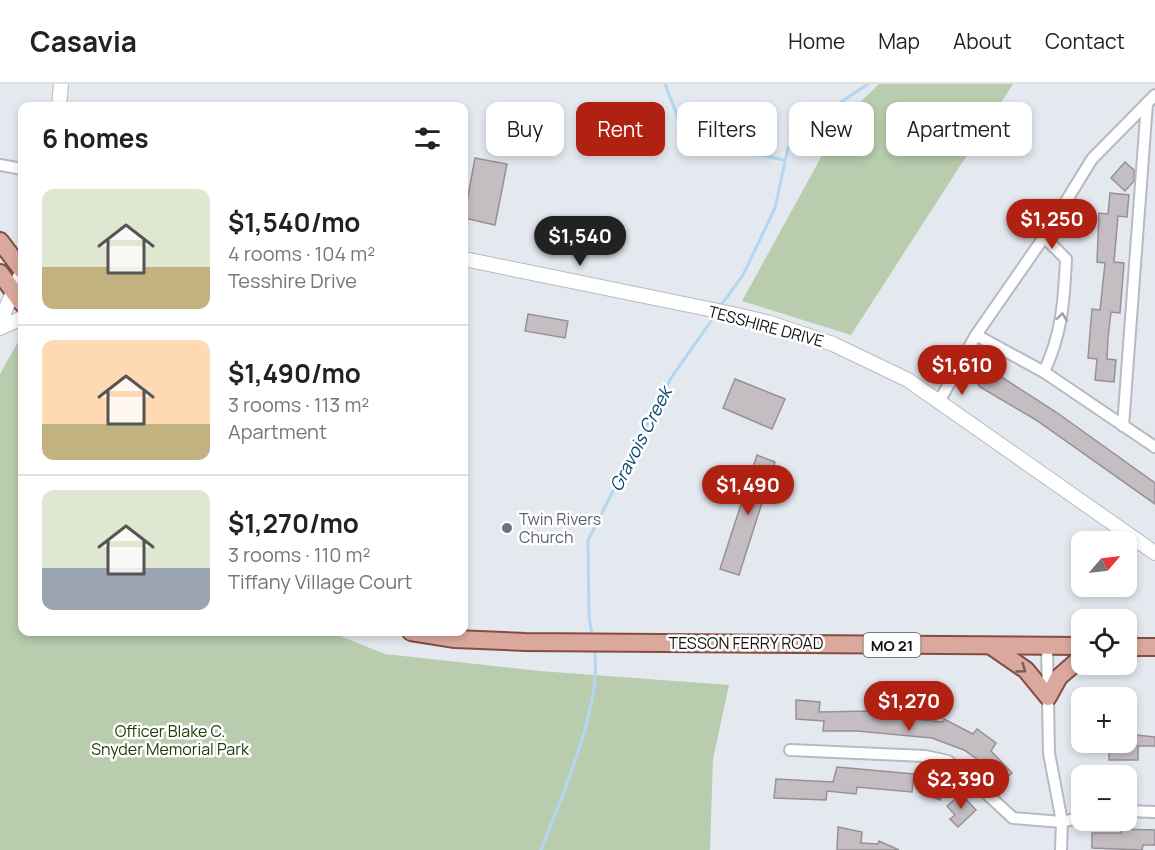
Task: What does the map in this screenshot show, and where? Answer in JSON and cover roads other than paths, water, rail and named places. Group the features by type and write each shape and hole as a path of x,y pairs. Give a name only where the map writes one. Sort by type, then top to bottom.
{"main road":[{"path":"0,241 18,266"},
{"path":"0,273 18,297"},
{"name":"TESSON FERRY ROAD","path":"436,636 525,642 1071,646"},
{"path":"991,646 1026,670 1048,697 1059,677 1071,667"},
{"path":"1137,647 1155,647"}],"street":[{"path":"59,102 61,84"},
{"path":"940,400 976,335 1044,237 1092,159 1151,99"},
{"path":"1124,426 1151,99"},
{"path":"0,165 18,168"},
{"path":"1044,237 1066,259 1063,315 1057,344 1044,372"},
{"name":"TESSHIRE DRIVE","path":"468,260 733,314 770,323 833,344 887,369 940,400 1155,553"},
{"path":"0,322 18,297"},
{"path":"0,328 18,320"},
{"path":"976,335 1044,372 1155,447"},
{"path":"1047,646 1049,753 1062,822 1061,850"},
{"path":"790,750 910,754 948,761 1013,818 1062,822 1071,820"},
{"path":"1137,811 1155,812"}],"waterway":[{"path":"665,84 680,123 708,152 761,155 784,160"},
{"name":"Gravois Creek","path":"719,308 743,275 775,208 788,148 823,114 868,84"},
{"name":"Gravois Creek","path":"592,636 589,616 588,540 671,378 716,314"},
{"name":"Gravois Creek","path":"541,850 569,778 587,722 593,695 594,648"}],"place":[{"name":"Twin Rivers Church","path":"507,528"}],"park label":[{"name":"Officer Blake C. Snyder Memorial Park","path":"170,740"}]}
